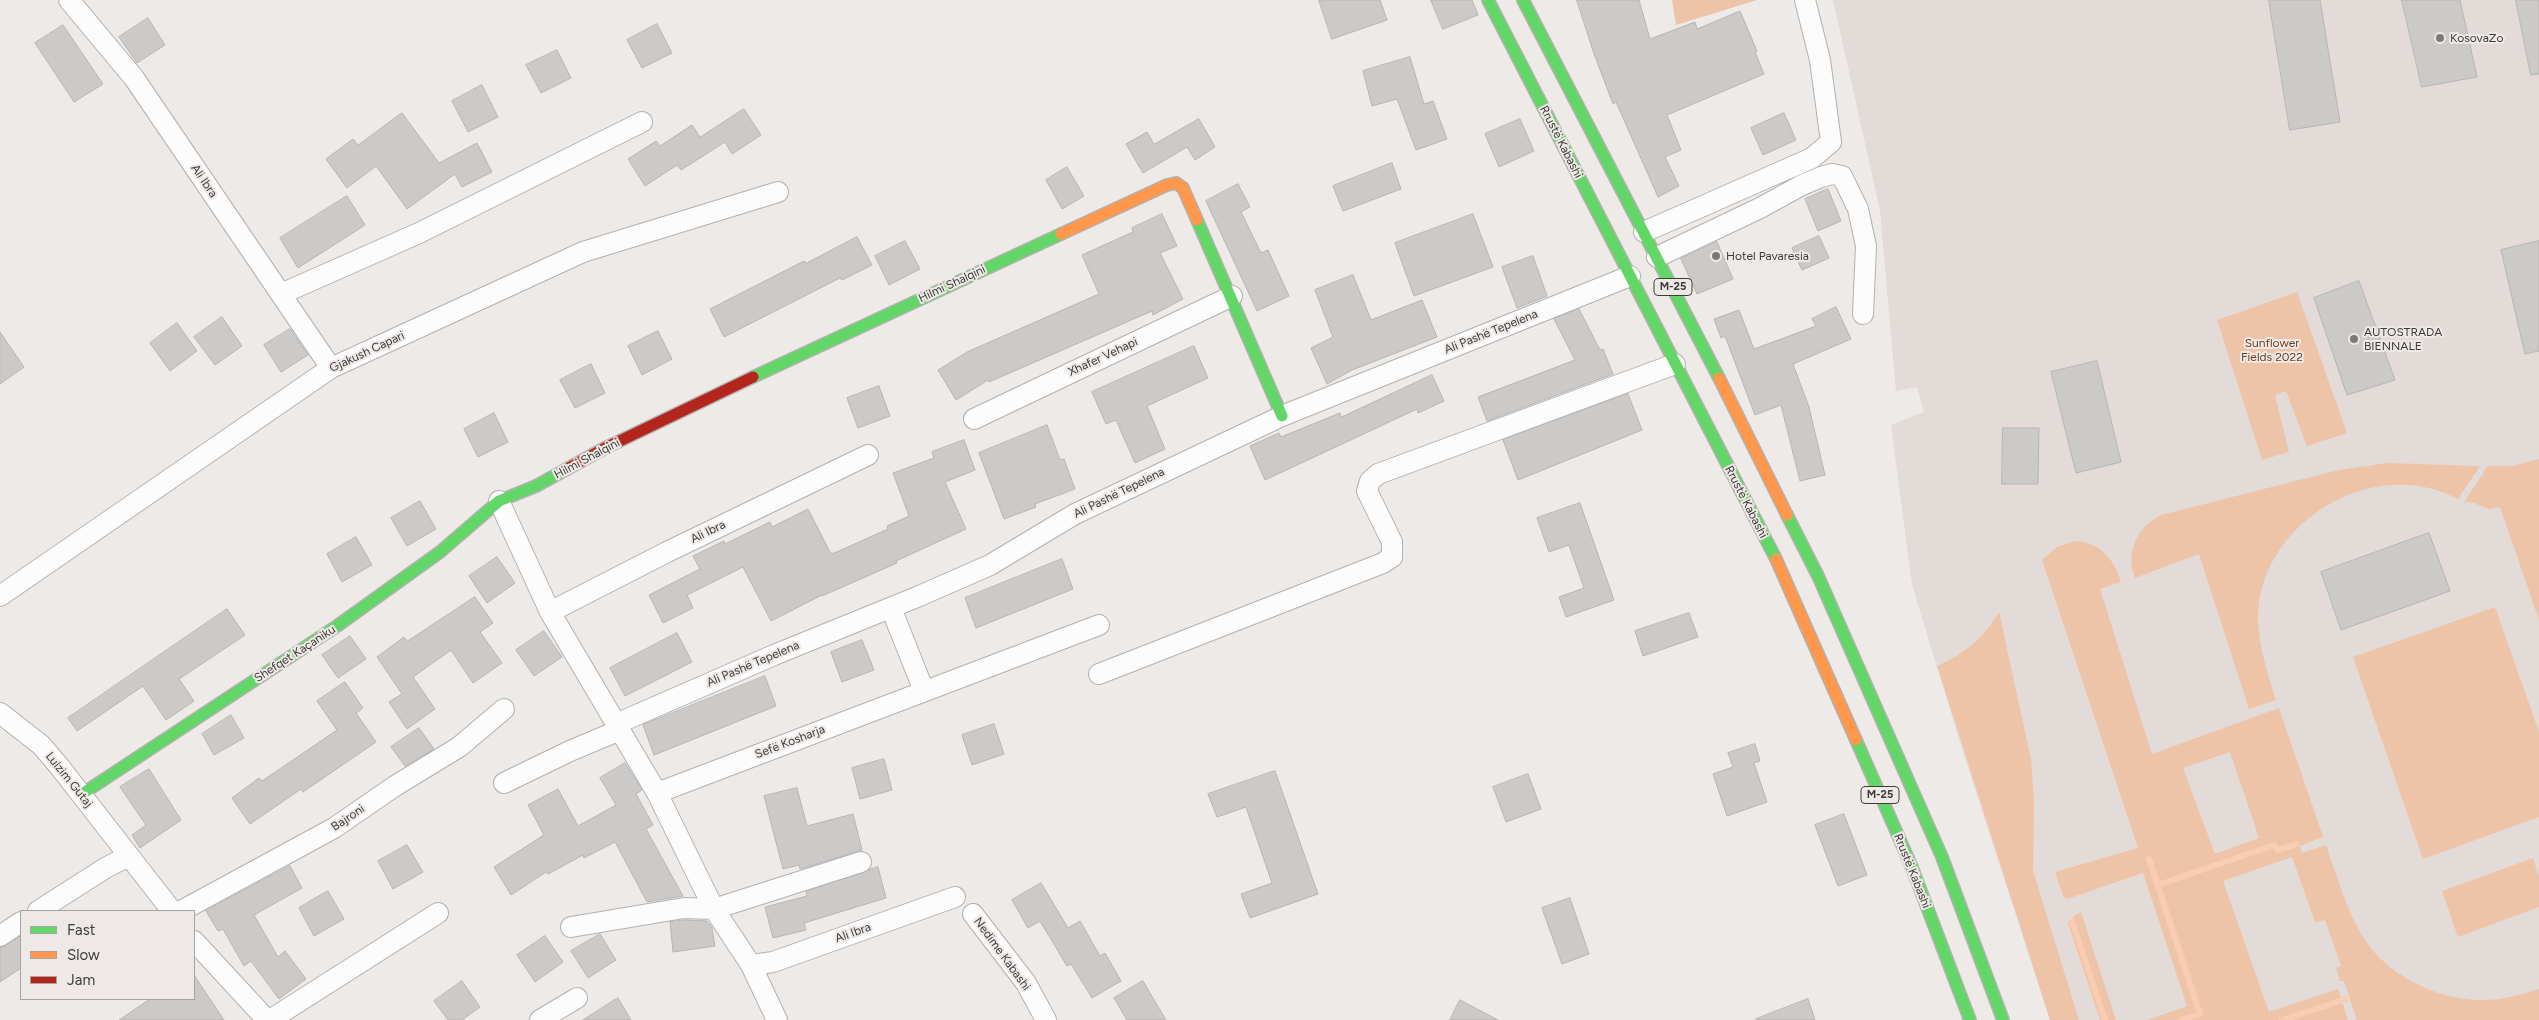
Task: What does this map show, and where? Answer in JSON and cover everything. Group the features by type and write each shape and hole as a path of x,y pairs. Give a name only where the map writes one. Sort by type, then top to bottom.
{"main road":[{"name":"Rrustë Kabashi","path":"1488,0 1783,574 1911,866 1970,1020"},
{"name":"M-25","path":"1523,0 1657,257 1818,576 1942,857 2003,1020"},
{"name":"Hilmi Shalqini","path":"499,501 536,486 605,448 808,350 1167,185 1176,183 1183,188 1232,296 1282,416"},
{"name":"Shefqet Kaçaniku","path":"82,794 338,626 440,552 499,501"}],"street":[{"name":"Ali Ibra","path":"69,0 134,78 331,368"},
{"path":"1644,232 1812,158 1831,142 1820,60 1805,0"},
{"path":"281,294 428,229 642,122"},
{"path":"1657,257 1760,208 1802,185 1832,174 1842,176 1858,209 1866,246 1863,314"},
{"name":"Gjakush Capari","path":"0,596 331,368 583,252 778,192"},
{"name":"Ali Pashë Tepelena","path":"504,783 774,654 891,608 990,565 1075,514 1282,416 1630,276"},
{"name":"Xhafer Vehapi","path":"974,418 1232,296"},
{"path":"1100,674 1383,563 1392,557 1392,542 1367,491 1370,481 1378,474 1675,364"},
{"name":"Ali Ibra","path":"550,612 667,552 868,455"},
{"path":"499,501 550,612 657,793 714,909 751,965 777,1020"},
{"path":"891,608 924,691"},
{"name":"Sefë Kosharja","path":"657,793 1099,625"},
{"name":"Bajroni","path":"183,910 334,828 395,786 459,747 504,709"},
{"name":"Lulzim Gutaj","path":"0,714 41,745 82,794 171,910"},
{"path":"40,910 129,856"},
{"path":"571,927 684,908 714,909 860,862"},
{"name":"Ali Ibra","path":"751,965 772,962 955,897"},
{"path":"195,941 262,1018 438,913"},
{"name":"Nedime Kabashi","path":"973,914 1026,983 1046,1020"},
{"path":"0,936 20,923"},
{"path":"540,1020 578,998"}],"shaded area":[{"path":"1833,0 2539,0 2539,1020 2050,1020 1964,755 1912,585 1891,425 1924,412 1917,387 1896,391 1880,210"}],"green space":[{"path":"1672,0 1757,0 1676,25"},
{"name":"Sunflower Fields 2022","path":"2297,292 2347,433 2307,446 2286,391 2275,395 2289,452 2262,460 2217,320"},
{"path":"2539,459 2539,620 2500,507 2489,509 2474,503 2464,502 2488,466 2513,466"},
{"path":"2388,463 2480,466 2458,499 2427,488 2395,485 2363,490 2333,502 2306,520 2284,544 2268,572 2259,603 2258,615 2262,652 2276,700 2249,709 2199,554 2135,578 2131,559 2135,541 2145,526 2161,515 2339,470"},
{"path":"2075,541 2084,542 2099,549 2115,566 2121,582 2100,589 2152,754 2279,708 2323,837 2300,846 2302,853 2326,845 2352,915 2363,937 2373,951 2399,974 2432,991 2449,996 2490,1000 2511,997 2539,989 2539,1020 2357,1020 2344,981 2340,981 2336,968 2341,966 2325,920 2315,922 2292,857 2223,881 2269,1012 2338,989 2348,1020 2147,1020 2187,1006 2143,873 2067,899 2064,898 2055,872 2138,848 2042,560 2057,547","holes":["2230,752 2259,838 2215,854 2183,768"]},
{"path":"2495,607 2539,732 2539,817 2423,859 2353,657"},
{"path":"1999,612 2031,759 2034,802 2033,871 2079,1020 2050,1020 1937,666 1973,644 1987,630"},
{"path":"2533,858 2539,877 2539,907 2458,937 2442,891"},
{"path":"2081,912 2116,1020 2100,1020 2068,923 2075,915"}],"building":[{"path":"1319,0 1380,0 1387,20 1332,39"},
{"path":"1431,0 1472,0 1478,15 1443,29"},
{"path":"1577,0 1639,0 1650,39 1695,22 1697,29 1740,11 1757,51 1755,52 1764,74 1667,115 1681,150 1665,157 1679,186 1658,197 1616,102 1613,104 1593,51"},
{"path":"2269,0 2320,0 2340,122 2290,130"},
{"name":"KosovaZo","path":"2402,0 2460,0 2477,77 2422,87"},
{"name":"KosovaZo","path":"2516,0 2539,0 2539,74 2531,75"},
{"path":"148,18 165,45 137,63 119,37"},
{"path":"657,24 672,53 642,68 627,40"},
{"path":"63,25 103,84 74,102 35,43"},
{"path":"557,50 571,78 541,93 526,65"},
{"path":"1410,57 1424,104 1433,101 1447,139 1416,150 1397,99 1372,106 1363,71"},
{"path":"482,85 498,117 468,132 452,101"},
{"path":"744,109 761,135 732,154 725,142 681,170 677,165 645,186 628,159 656,141 660,146 692,125 700,137"},
{"path":"402,113 439,163 477,143 492,172 462,187 455,174 407,209 376,166 347,188 326,159 353,139 358,145"},
{"path":"1784,113 1796,140 1763,155 1751,128"},
{"path":"1199,119 1215,147 1195,160 1187,147 1143,173 1126,144 1147,132 1154,144"},
{"path":"1520,119 1534,151 1499,167 1485,134"},
{"path":"1392,163 1401,189 1343,211 1333,186"},
{"path":"1067,167 1084,196 1062,209 1046,180"},
{"path":"1238,184 1250,207 1241,212 1261,253 1268,250 1289,296 1257,311 1206,201"},
{"path":"1828,189 1841,221 1818,231 1805,199"},
{"path":"347,196 365,225 298,268 280,238"},
{"path":"1162,214 1177,246 1160,253 1183,299 1153,315 1152,311 989,382 988,380 956,400 938,370 967,352 1099,294 1082,255 1133,232 1132,228"},
{"path":"1473,214 1493,267 1414,296 1395,243"},
{"path":"1819,236 1829,258 1802,270 1792,248"},
{"path":"857,237 872,265 842,280 840,278 724,337 710,309 804,261 806,263"},
{"path":"905,241 920,269 889,285 875,256"},
{"path":"2539,241 2539,351 2525,354 2501,250"},
{"path":"1717,242 1733,279 1697,294 1681,259"},
{"path":"1533,256 1547,296 1517,308 1502,267"},
{"path":"1353,275 1371,320 1422,300 1437,337 1352,370 1327,384 1311,348 1333,337 1315,290"},
{"name":"AUTOSTRADA BIENNALE","path":"2359,281 2395,380 2347,395 2314,298"},
{"path":"1836,307 1851,339 1793,364 1809,407 1825,475 1800,481 1781,405 1755,415 1725,336 1721,338 1714,319 1739,310 1754,349 1816,326 1812,319"},
{"path":"1579,309 1600,350 1603,349 1613,374 1487,421 1478,397 1575,360 1554,319"},
{"path":"222,317 242,346 215,365 194,337"},
{"path":"177,323 197,351 170,371 150,343"},
{"path":"290,329 308,355 281,372 264,345"},
{"path":"658,331 672,359 642,375 628,346"},
{"path":"0,332 24,367 0,384"},
{"path":"1194,346 1208,378 1147,406 1165,449 1135,463 1116,420 1106,424 1092,392"},
{"path":"2097,361 2121,462 2076,473 2051,372"},
{"path":"591,364 605,393 575,408 560,380"},
{"path":"1432,375 1444,401 1418,413 1417,409 1265,480 1250,446 1279,433 1281,437 1340,413 1341,417"},
{"path":"879,386 890,416 858,428 847,398"},
{"path":"1628,394 1642,430 1518,480 1503,440"},
{"path":"494,413 508,442 478,457 464,429"},
{"path":"1047,425 1060,460 1064,459 1075,489 1035,504 1036,507 1004,519 979,453"},
{"path":"2003,428 2039,428 2038,484 2002,484"},
{"path":"964,440 975,470 945,482 966,529 896,561 897,563 822,595 771,621 743,567 687,595 693,608 663,623 649,595 700,569 693,556 724,541 725,544 770,522 772,527 808,509 831,554 839,551 888,529 887,526 909,516 893,473 934,458 932,452"},
{"path":"420,501 436,529 407,546 391,518"},
{"path":"1580,503 1614,600 1566,617 1559,597 1584,588 1569,545 1549,552 1537,518"},
{"path":"2429,533 2450,591 2341,630 2321,572"},
{"path":"356,537 372,565 342,582 327,554"},
{"path":"497,557 515,583 487,603 469,576"},
{"path":"1062,559 1073,589 976,628 965,598"},
{"path":"475,597 493,623 480,632 502,663 473,683 451,650 413,677 435,709 407,729 389,702 402,694 377,657 404,637 407,641"},
{"path":"227,609 245,635 179,679 194,701 166,720 143,686 77,731 68,718"},
{"path":"1689,613 1698,637 1643,656 1635,631"},
{"path":"544,631 562,657 534,676 516,650"},
{"path":"677,633 692,662 625,696 610,668"},
{"path":"350,636 366,659 338,678 322,655"},
{"path":"862,640 874,670 842,682 831,652"},
{"path":"765,676 776,706 654,755 643,725"},
{"path":"345,682 363,708 356,713 376,742 303,792 301,789 250,824 232,798 259,778 262,781 337,730 317,701"},
{"path":"231,715 244,738 214,755 202,734"},
{"path":"994,724 1004,754 972,765 962,735"},
{"path":"419,728 434,749 405,766 391,747"},
{"path":"1755,744 1760,761 1754,763 1767,802 1727,816 1713,774 1733,767 1728,753"},
{"path":"884,759 892,790 860,799 852,768"},
{"path":"625,763 642,790 636,794 653,825 646,829 683,896 647,902 615,842 584,858 583,855 548,874 546,872 511,895 494,867 544,835 528,805 558,789 578,826 616,805 600,778"},
{"path":"149,769 181,820 140,848 132,835 146,825 120,787"},
{"path":"1275,771 1318,894 1250,918 1241,894 1272,883 1246,807 1217,817 1208,794"},
{"path":"1528,774 1541,809 1506,822 1493,787"},
{"path":"797,788 807,826 853,814 862,850 800,869 799,865 783,869 764,796"},
{"path":"1844,814 1867,875 1838,886 1815,825"},
{"path":"407,845 423,872 393,889 378,861"},
{"path":"290,866 302,888 254,915 278,957 285,951 306,979 279,999 251,961 244,966 223,929 218,931 206,911"},
{"path":"878,867 886,898 804,923 806,930 773,938 765,907 807,896 806,892"},
{"path":"1041,883 1068,928 1080,921 1100,956 1105,953 1121,981 1092,998 1071,964 1067,966 1040,921 1028,928 1012,900"},
{"path":"328,891 344,919 314,936 299,908"},
{"path":"1570,898 1589,954 1562,964 1542,908"},
{"path":"685,920 707,921 712,928 715,946 673,952 670,922"},
{"path":"600,934 616,960 588,978 571,951"},
{"path":"545,936 563,962 535,982 517,955"},
{"path":"20,937 20,969 0,982 0,948"},
{"path":"195,976 224,1020 119,1020 149,1000 195,1000"},
{"path":"462,981 480,1007 462,1020 448,1020 434,1001"},
{"path":"1143,981 1166,1020 1127,1020 1114,998"},
{"path":"618,998 631,1020 583,1020"},
{"path":"1808,999 1815,1020 1756,1020 1756,1019"},
{"path":"1460,1000 1498,1020 1450,1020"}],"waterway":[{"path":"2158,885 2274,845 2278,850 2297,844"},
{"path":"2149,859 2200,1014 2181,1020"},
{"path":"2072,921 2105,1020"},
{"path":"2282,1020 2346,999"}],"traffic: fast":[{"path":"1488,0 1776,559"},
{"path":"1523,0 1719,378"},
{"path":"1197,220 1282,416"},
{"path":"753,377 1061,234"},
{"path":"82,794 337,626 440,552 499,501 536,486 565,470"},
{"path":"1787,515 1818,576 1942,857 2003,1020"},
{"path":"1856,740 1911,865 1970,1020"}],"traffic: slow":[{"path":"1061,234 1167,185 1176,183 1183,188 1197,220"},
{"path":"1719,378 1787,515"},
{"path":"1776,559 1856,740"}],"traffic: jam":[{"path":"565,470 605,448 753,377"}],"place":[{"name":"KosovaZo","path":"2440,38"},
{"name":"Hotel Pavaresia","path":"1716,256"},
{"name":"AUTOSTRADA BIENNALE","path":"2354,339"}]}
